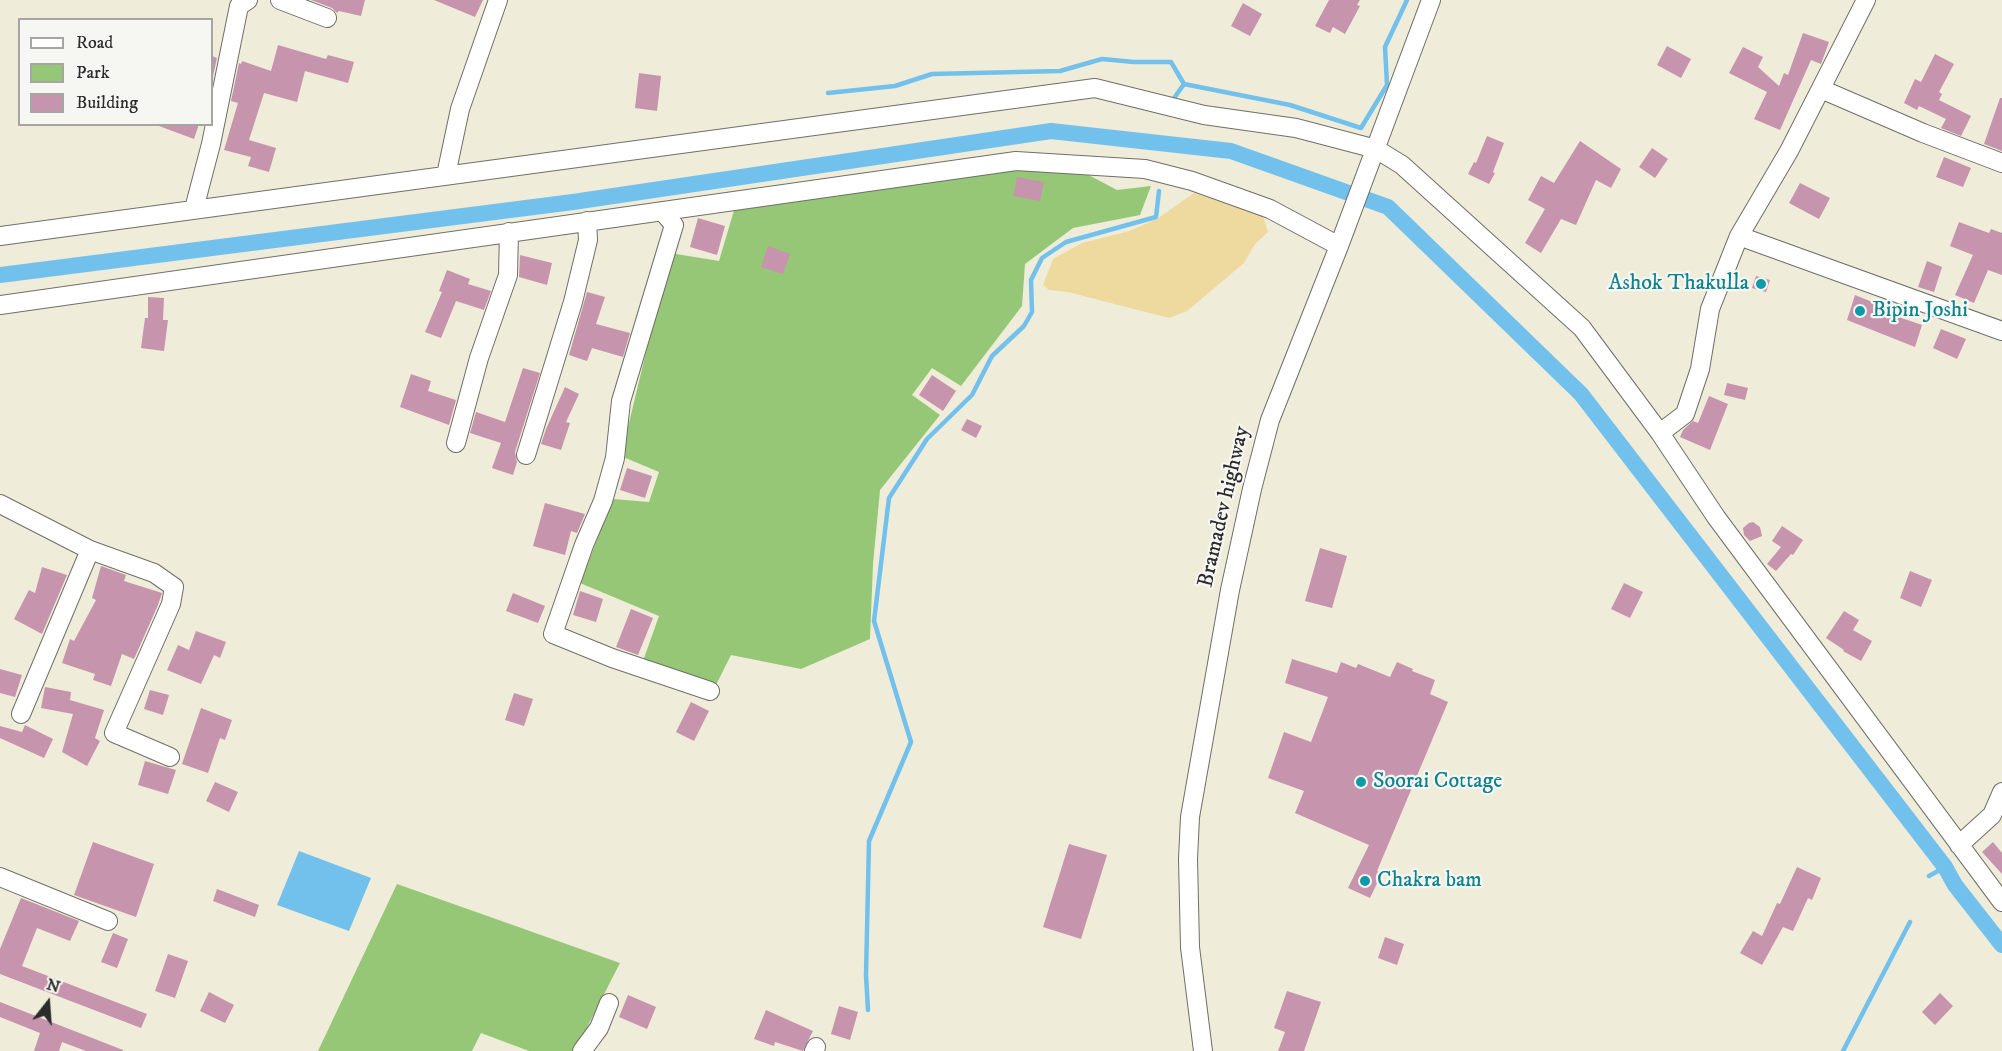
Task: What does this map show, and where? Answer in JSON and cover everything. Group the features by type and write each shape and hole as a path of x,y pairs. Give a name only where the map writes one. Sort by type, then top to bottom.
{"street":[{"path":"194,209 211,144 239,6 248,0"},
{"path":"280,0 327,18"},
{"path":"446,175 460,109 498,0"},
{"name":"Bramadev highway","path":"1203,1051 1190,947 1188,859 1190,817 1230,590 1270,420 1341,241 1431,0"},
{"path":"1660,433 1685,414 1700,369 1710,309 1739,236 1789,151 1866,0"},
{"path":"0,236 1095,88 1204,115 1296,128 1375,152 1402,165 1582,328 1660,433 1723,526 2002,902"},
{"path":"1821,88 1923,133 2002,163"},
{"path":"0,305 1016,161 1145,169 1192,181 1270,209 1341,241"},
{"path":"662,211 674,225 621,401 615,458 603,501 584,545 553,634 612,658 710,691"},
{"path":"526,455 573,302 588,240 587,221"},
{"path":"456,443 479,358 508,275 509,232"},
{"path":"1739,236 2002,331"},
{"path":"0,504 90,549 154,573 174,587 171,604 114,733 170,757"},
{"path":"21,714 90,549"},
{"path":"1959,845 1992,815 2002,792"},
{"path":"0,877 108,921"},
{"path":"582,1051 599,1028 609,1003"}],"green space":[{"path":"1017,169 1081,171 1117,190 1151,186 1140,215 1073,228 1025,264 1022,306 961,386 932,368 912,395 940,415 880,490 873,564 870,639 801,669 731,655 714,689 643,661 659,616 580,583 613,499 649,502 659,472 621,456 670,253 719,261 735,207"},
{"path":"397,884 620,963 575,1051 529,1051 481,1033 472,1051 318,1051"}],"sand":[{"path":"1194,193 1263,216 1268,232 1255,244 1244,263 1187,311 1169,318 1068,292 1049,290 1043,285 1053,259 1082,243 1129,231 1157,219"}],"water":[{"path":"299,851 371,878 349,931 277,905"}],"building":[{"path":"311,0 365,0 361,16 339,11 337,13 332,8"},
{"path":"434,0 483,0 475,17"},
{"path":"1329,0 1360,0 1357,5 1360,6 1345,34 1333,27 1330,33 1315,26"},
{"path":"1243,3 1262,14 1250,36 1231,26"},
{"path":"1803,33 1829,42 1821,64 1811,60 1780,130 1754,119 1767,92 1729,73 1743,47 1763,57 1758,67 1779,86 1784,73 1788,75"},
{"path":"278,45 326,59 328,55 354,62 348,83 305,71 297,102 264,93 249,140 276,148 269,172 248,166 251,157 224,150 238,103 231,101 239,63 241,64 242,61 271,71"},
{"path":"1667,46 1691,59 1681,78 1657,65"},
{"path":"1935,54 1954,64 1939,92 1942,94 1939,100 1971,116 1961,136 1941,128 1946,119 1919,106 1917,110 1904,103 1915,79 1921,82"},
{"path":"213,56 217,58 213,76"},
{"path":"639,73 661,76 657,111 635,108"},
{"path":"2000,98 2002,98 2002,151 1984,144"},
{"path":"159,126 198,126 194,139"},
{"path":"1487,136 1504,143 1493,172 1495,173 1489,184 1468,174 1474,162 1476,163"},
{"path":"1580,141 1621,169 1611,188 1596,180 1576,225 1561,219 1541,253 1525,243 1545,209 1528,200 1541,176 1554,183"},
{"path":"1652,148 1668,159 1655,178 1639,167"},
{"path":"1944,157 1971,168 1963,187 1936,177"},
{"path":"1017,177 1044,182 1040,201 1013,196"},
{"path":"1800,183 1830,198 1819,219 1789,203"},
{"path":"698,218 725,226 717,255 690,247"},
{"path":"1959,222 1989,233 1991,229 2002,233 2002,275 1988,270 1974,303 1955,295 1973,255 1950,246"},
{"path":"768,246 790,254 783,274 761,267"},
{"path":"520,255 552,263 547,285 519,277"},
{"path":"1927,261 1942,267 1934,292 1918,287"},
{"path":"447,270 470,279 468,284 491,291 484,310 456,301 441,338 425,332 442,292 439,291"},
{"name":"Ashok Thakulla","path":"1756,276 1770,280 1766,292 1752,288"},
{"path":"587,292 605,297 596,324 630,333 623,357 592,348 587,361 569,355"},
{"path":"1855,295 1892,310 1890,314 1922,325 1915,347 1847,320"},
{"path":"148,297 164,298 163,320 168,320 164,351 141,348 145,318 148,318"},
{"path":"1941,329 1966,339 1957,359 1933,348"},
{"path":"523,368 540,373 515,452 517,462 513,475 492,468 501,443 470,433 476,412 505,422"},
{"path":"411,374 431,381 428,391 456,400 449,425 400,407"},
{"path":"932,375 956,391 943,411 919,395"},
{"path":"1727,383 1748,388 1745,400 1724,395"},
{"path":"565,387 579,394 566,422 570,423 561,450 541,444"},
{"path":"1709,396 1728,404 1710,450 1680,437 1683,430 1693,421 1698,423"},
{"path":"967,419 982,426 976,438 961,430"},
{"path":"627,468 652,476 645,498 620,490"},
{"path":"545,503 585,514 577,533 571,531 565,555 533,546"},
{"path":"1753,522 1760,527 1762,536 1750,541 1744,535 1743,528"},
{"path":"1782,526 1803,540 1793,555 1791,554 1776,571 1767,564 1781,547 1772,541"},
{"path":"1320,548 1347,556 1332,608 1305,601"},
{"path":"101,566 126,575 124,581 162,593 134,659 122,654 111,686 93,680 95,674 62,663 70,639 74,641 96,600 92,598"},
{"path":"42,567 67,575 42,634 14,619 29,590 35,593"},
{"path":"1910,571 1932,580 1921,607 1900,598"},
{"path":"1624,583 1643,592 1630,618 1611,609"},
{"path":"580,591 603,599 596,622 573,615"},
{"path":"513,593 545,606 538,623 506,611"},
{"path":"631,609 653,618 638,655 616,647"},
{"path":"1844,611 1859,620 1853,630 1872,641 1861,661 1826,638"},
{"path":"196,631 226,642 220,658 214,655 201,684 167,670 178,645 189,650"},
{"name":"Soorai Cottage","path":"1292,659 1337,673 1341,662 1356,668 1358,664 1390,677 1397,662 1435,680 1430,694 1448,702 1377,871 1382,873 1370,898 1348,888 1369,845 1295,813 1304,791 1268,778 1284,732 1311,742 1328,697 1285,683"},
{"path":"0,669 22,675 15,697 0,693"},
{"path":"45,687 71,692 70,700 104,710 95,738 100,741 87,766 62,752 73,714 41,708"},
{"path":"150,690 169,695 163,715 144,709"},
{"path":"514,693 533,699 524,726 505,720"},
{"path":"691,702 709,711 694,741 676,732"},
{"path":"201,708 232,720 225,740 220,738 208,773 182,764"},
{"path":"25,725 53,739 44,758 0,738 0,726 22,732"},
{"path":"145,761 176,770 168,794 138,785"},
{"path":"215,782 238,792 229,812 206,801"},
{"path":"93,842 154,864 136,917 74,895"},
{"path":"1993,842 2002,853 2002,874 1982,852"},
{"path":"1069,844 1107,855 1081,939 1043,927"},
{"path":"1797,867 1821,878 1812,900 1808,898 1793,931 1783,927 1762,965 1740,953 1753,931 1762,936"},
{"path":"217,889 259,905 255,917 213,901"},
{"path":"21,898 79,921 70,941 37,928 22,966 147,1014 141,1028 0,974 0,949"},
{"path":"113,933 128,939 117,968 101,962"},
{"path":"1385,937 1404,944 1397,965 1378,958"},
{"path":"168,954 188,961 175,998 155,991"},
{"path":"1287,991 1321,1002 1304,1051 1278,1051 1285,1032 1274,1028"},
{"path":"209,992 234,1005 225,1023 200,1011"},
{"path":"1940,993 1953,1006 1935,1025 1922,1012"},
{"path":"628,995 656,1007 647,1029 619,1017"},
{"path":"0,1002 123,1051 86,1051 62,1042 59,1051 34,1051 40,1033 0,1017"},
{"path":"839,1006 858,1012 850,1040 831,1034"},
{"path":"766,1010 813,1031 803,1051 775,1042 774,1046 754,1039"}],"waterway":[{"path":"1184,84 1290,105 1361,128 1387,85 1385,47 1407,0"},
{"path":"828,93 895,86 932,74 1060,71 1102,59 1171,62 1184,84 1172,101"},
{"path":"0,275 573,202 1051,131 1231,151 1388,207 1581,394 1945,867 1955,885 2002,945"},
{"path":"868,1010 866,975 869,841 911,742 874,621 889,498 927,439 972,395 992,356 1024,326 1032,312 1031,280 1042,258 1066,242 1156,217 1159,191"},
{"path":"1929,876 1945,867"},
{"path":"1843,1051 1910,922"}],"place":[{"name":"Ashok Thakulla","path":"1761,284"},
{"name":"Bipin Joshi","path":"1860,311"},
{"name":"Soorai Cottage","path":"1361,782"},
{"name":"Chakra bam","path":"1365,881"}]}
